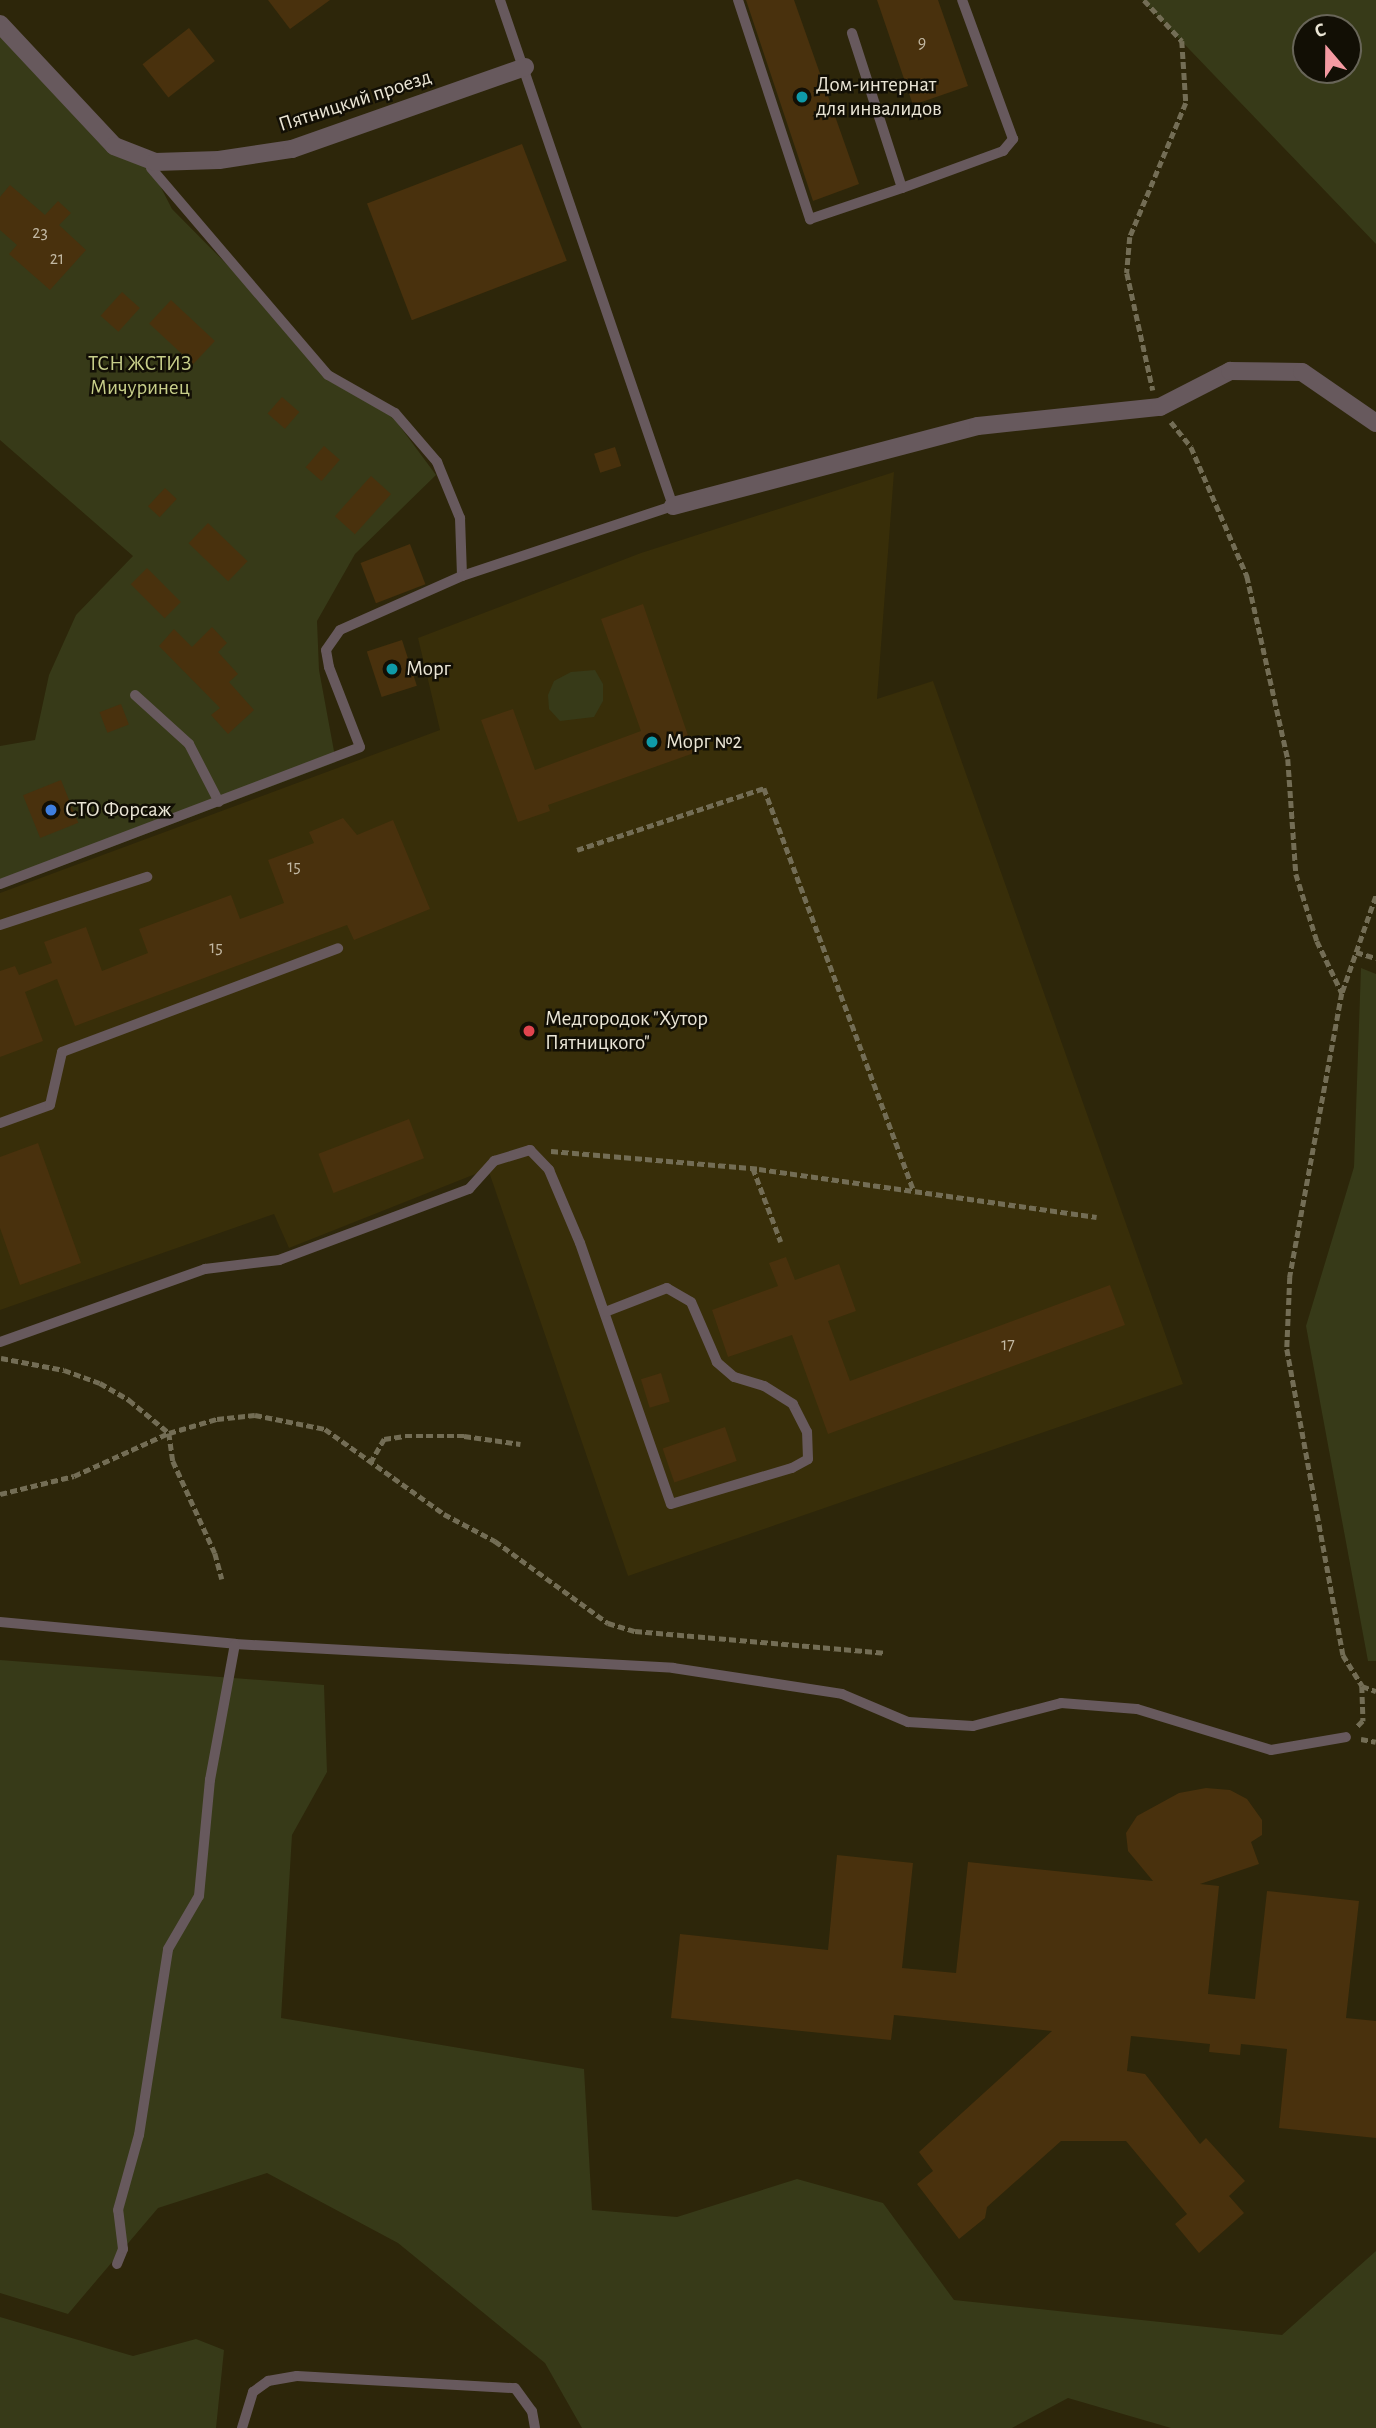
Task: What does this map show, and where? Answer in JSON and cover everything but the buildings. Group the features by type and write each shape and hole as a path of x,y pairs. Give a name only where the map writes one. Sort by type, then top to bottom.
{"street":[{"name":"Пятницкий проезд","path":"0,24 114,146 155,162 219,160 292,149 525,67"},
{"path":"673,506 978,426 1160,407 1230,371 1302,372 1376,423"}],"lane":[{"path":"0,884 360,747 329,667 326,650 331,639 340,630 462,576 673,506 500,0"},
{"path":"738,0 810,219 1003,151 1013,139 962,0"},
{"path":"852,33 902,188"},
{"path":"152,168 328,375 395,413 437,463 460,518 462,576"},
{"path":"135,695 190,744 219,802"},
{"path":"0,925 146,877"},
{"path":"0,1123 50,1105 62,1052 338,947"},
{"path":"0,1342 205,1269 279,1260 469,1189 494,1161 530,1150 549,1170 605,1312 671,1504 808,1459 807,1432 793,1404 764,1386 734,1377 717,1362 691,1302 667,1289 605,1312"},
{"path":"0,1622 234,1644 673,1668 842,1694 908,1722 973,1726 1061,1703 1137,1709 1271,1750 1346,1737"},
{"path":"117,2264 123,2249 118,2210 139,2135 168,1949 199,1896 209,1780 234,1644"},
{"path":"242,2428 253,2392 268,2381 297,2376 515,2388 532,2411 535,2428"}],"path":[{"path":"1143,0 1182,41 1186,103 1130,237 1127,273 1148,380 1160,407 1191,447 1247,576 1288,759 1296,874 1317,942 1342,993"},
{"path":"577,850 764,788 913,1189"},
{"path":"1346,1737 1363,1721 1362,1686 1343,1655 1287,1349 1290,1277 1342,993 1376,895"},
{"path":"1356,952 1376,958"},
{"path":"530,1150 753,1168 1097,1217"},
{"path":"753,1168 781,1242"},
{"path":"0,1358 64,1370 100,1383 129,1400 169,1433 173,1461 215,1553 222,1579"},
{"path":"0,1494 75,1476 169,1433 217,1419 255,1415 295,1420 325,1429 444,1514 495,1541 608,1623 635,1631 884,1653"},
{"path":"370,1463 384,1439 405,1436 464,1436 520,1444"},
{"path":"1362,1686 1376,1691"}],"shaded area":[{"name":"Медгородок \"Хутор Пятницкого\"","path":"894,472 877,699 933,681 1183,1384 628,1576 488,1169 289,1248 274,1214 0,1310 0,893 440,730 418,638 641,553"}],"green space":[{"path":"1142,0 1376,0 1376,244"},
{"name":"ТСН ЖСТИЗ Мичуринец","path":"0,34 151,168 172,209 270,308 326,379 393,417 436,475 355,554 317,621 319,670 336,762 0,889 0,746 35,740 49,675 76,615 133,556 0,440"},
{"path":"595,670 603,684 603,701 594,717 560,721 549,709 548,695 554,681 571,672"},
{"path":"1361,968 1376,974 1376,1661 1368,1661 1306,1326 1354,1167"},
{"path":"0,1660 324,1685 327,1772 292,1835 281,2018 584,2069 592,2210 677,2217 797,2179 883,2203 954,2300 1282,2335 1376,2251 1376,2428 1171,2428 1068,2398 1012,2428 582,2428 545,2363 398,2243 267,2173 158,2208 68,2314 0,2293"},
{"path":"0,2317 133,2356 196,2339 224,2350 216,2428 0,2428"}],"place":[{"name":"Дом-интернат для инвалидов","path":"802,97"},
{"name":"Морг","path":"392,669"},
{"name":"Морг №2","path":"652,742"},
{"name":"СТО Форсаж","path":"51,810"},
{"name":"Медгородок \"Хутор Пятницкого\"","path":"529,1031"}]}
